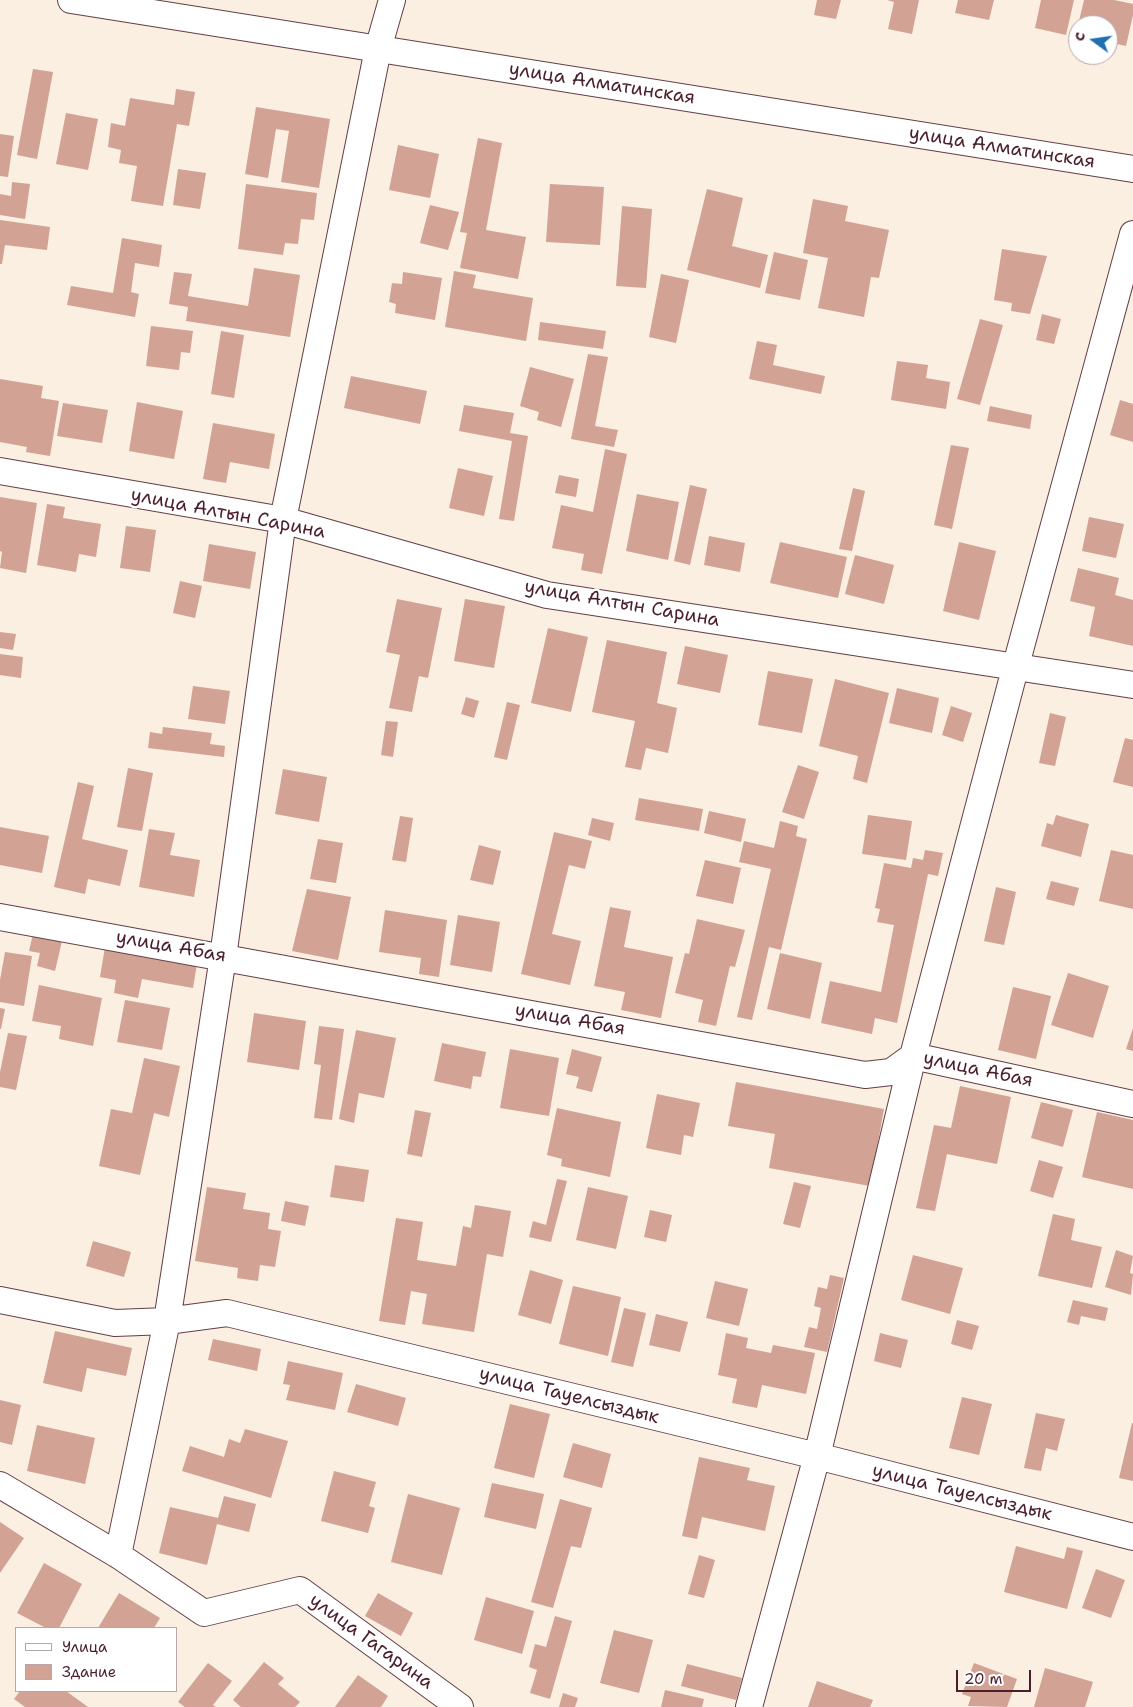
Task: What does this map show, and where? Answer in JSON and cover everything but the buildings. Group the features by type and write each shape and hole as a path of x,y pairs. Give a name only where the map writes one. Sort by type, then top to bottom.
{"street":[{"name":"улица Алматинская","path":"71,0 1133,169"},
{"path":"118,1555 167,1321 223,957 283,520 378,49 392,0"},
{"path":"749,1707 817,1456 913,1056 1016,665 1133,234"},
{"name":"улица Алтын Сарина","path":"0,471 283,520 547,595 1133,684"},
{"name":"улица Абая","path":"0,916 865,1075 891,1072 913,1056 1133,1104"},
{"name":"улица Тауелсыздык","path":"0,1300 115,1323 167,1321 227,1313 817,1456 1133,1537"},
{"name":"улица Гагарина","path":"0,1485 118,1555 204,1612 300,1590 460,1707"}]}
